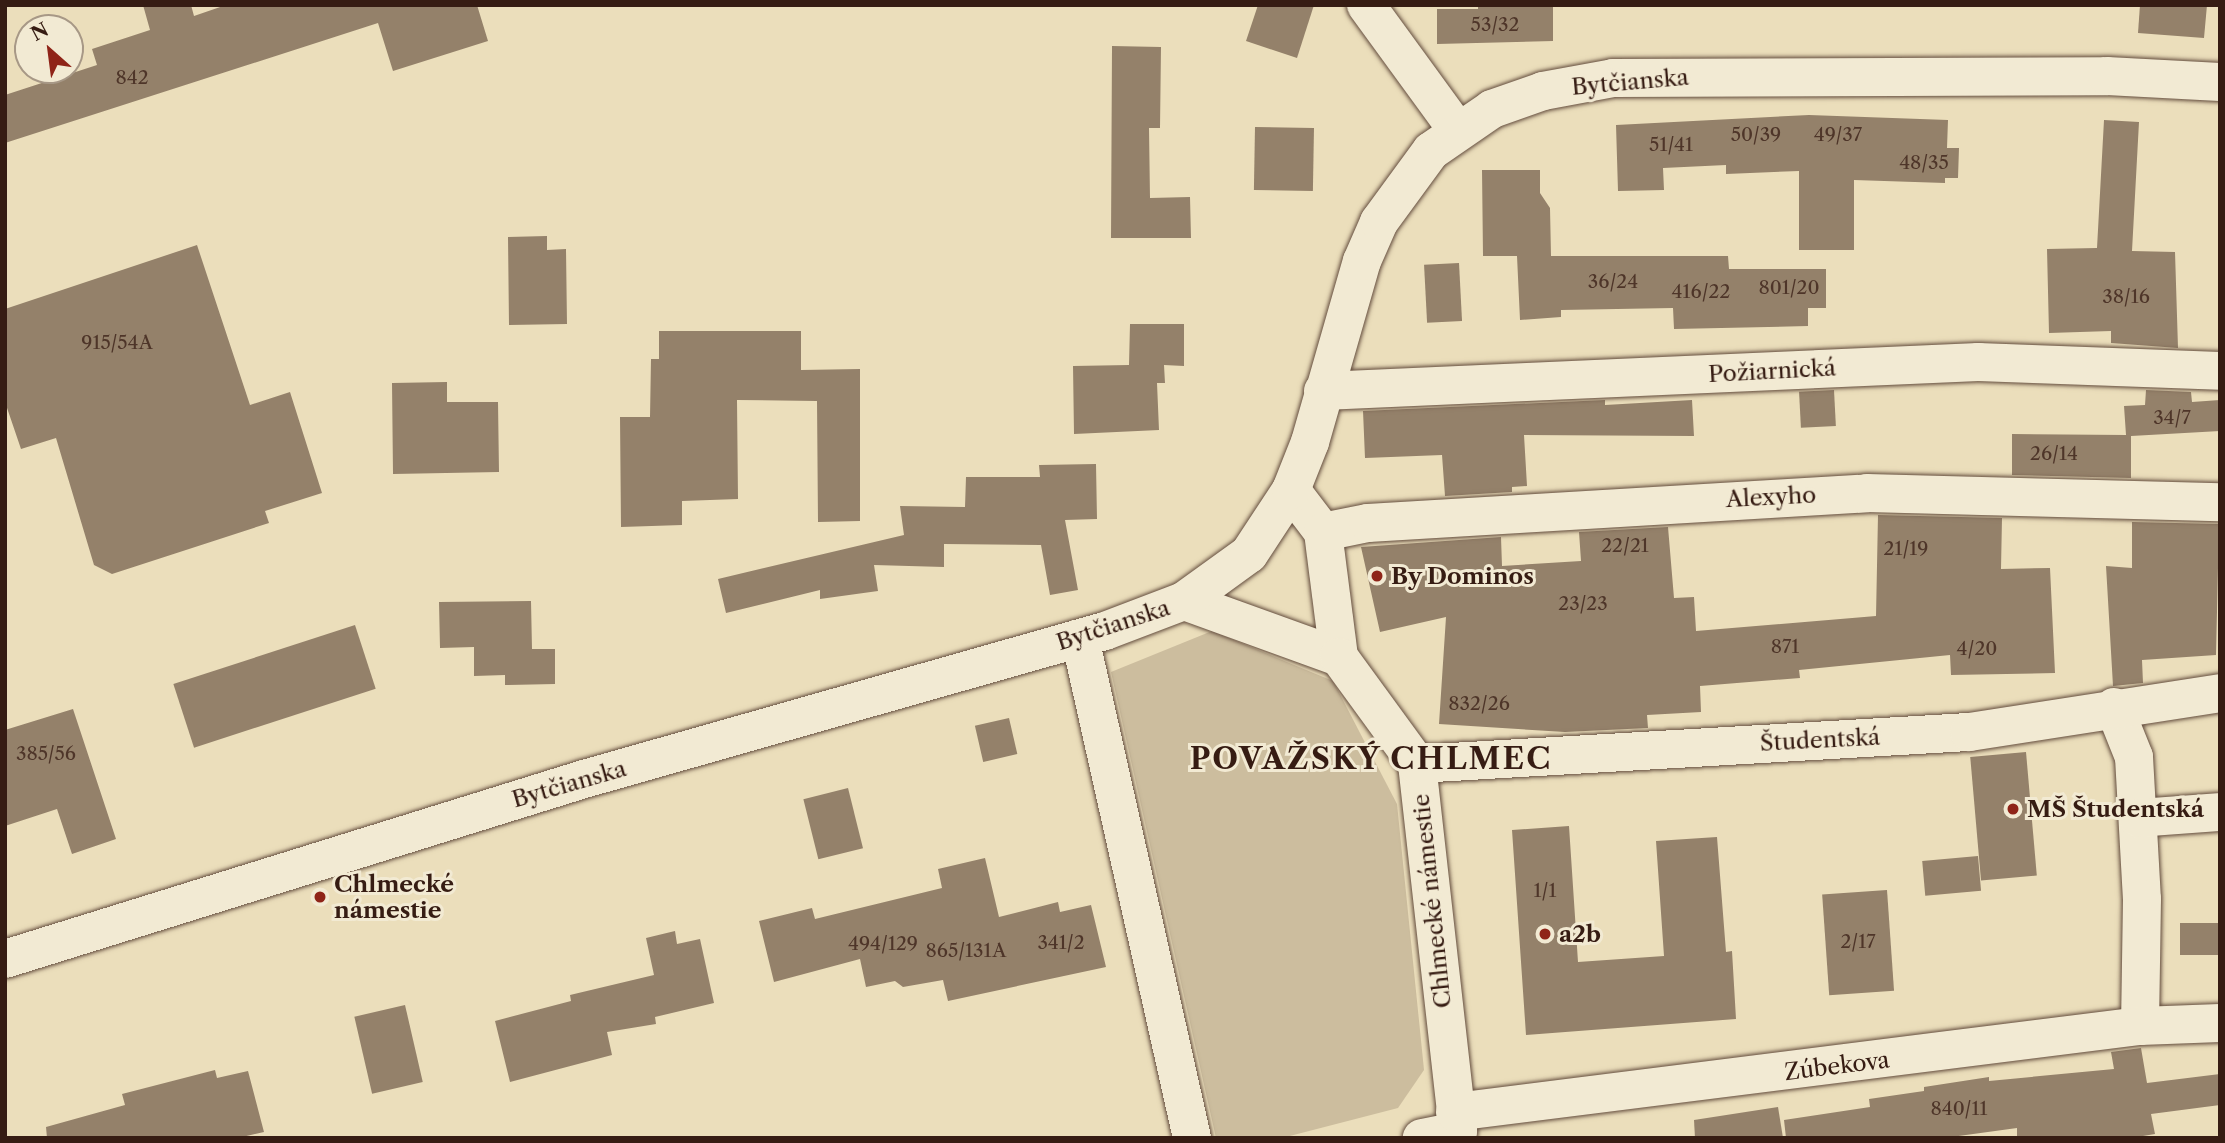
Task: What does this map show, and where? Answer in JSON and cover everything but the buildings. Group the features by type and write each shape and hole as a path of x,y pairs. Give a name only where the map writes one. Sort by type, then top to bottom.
{"street":[{"path":"1366,5 1457,130"},
{"name":"Bytčianska","path":"5,959 584,779 1080,638 1184,601 1249,554 1291,490 1362,261 1379,222 1407,179 1457,130 1492,109 1543,91 1614,78 2093,76 2220,82"},
{"name":"Požiarnická","path":"1323,391 1978,362 2220,371"},
{"path":"1184,601 1339,657 1323,532 1291,490"},
{"name":"Alexyho","path":"1323,532 1367,523 1867,493 2220,502"},
{"path":"1080,638 1192,1138"},
{"name":"Chlmecké námestie","path":"1339,657 1417,764 1448,1130"},
{"name":"Študentská","path":"1417,764 1969,732 2113,707 2220,693"},
{"path":"2113,707 2134,757 2142,899 2140,1026"},
{"path":"2138,818 2220,812"},
{"name":"Zúbekova","path":"1448,1130 2140,1026 2220,1023"}],"shaded area":[{"path":"1212,631 1333,681 1397,804 1424,1070 1398,1108 1282,1138 1216,1138 1111,672"}],"place":[{"name":"By Dominos","path":"1377,576"},
{"name":"MŠ Študentská","path":"2013,809"},
{"name":"Chlmecké námestie","path":"320,897"},
{"name":"a2b","path":"1545,934"}],"district":[{"name":"POVAŽSKÝ CHLMEC","path":"1371,759"}]}
